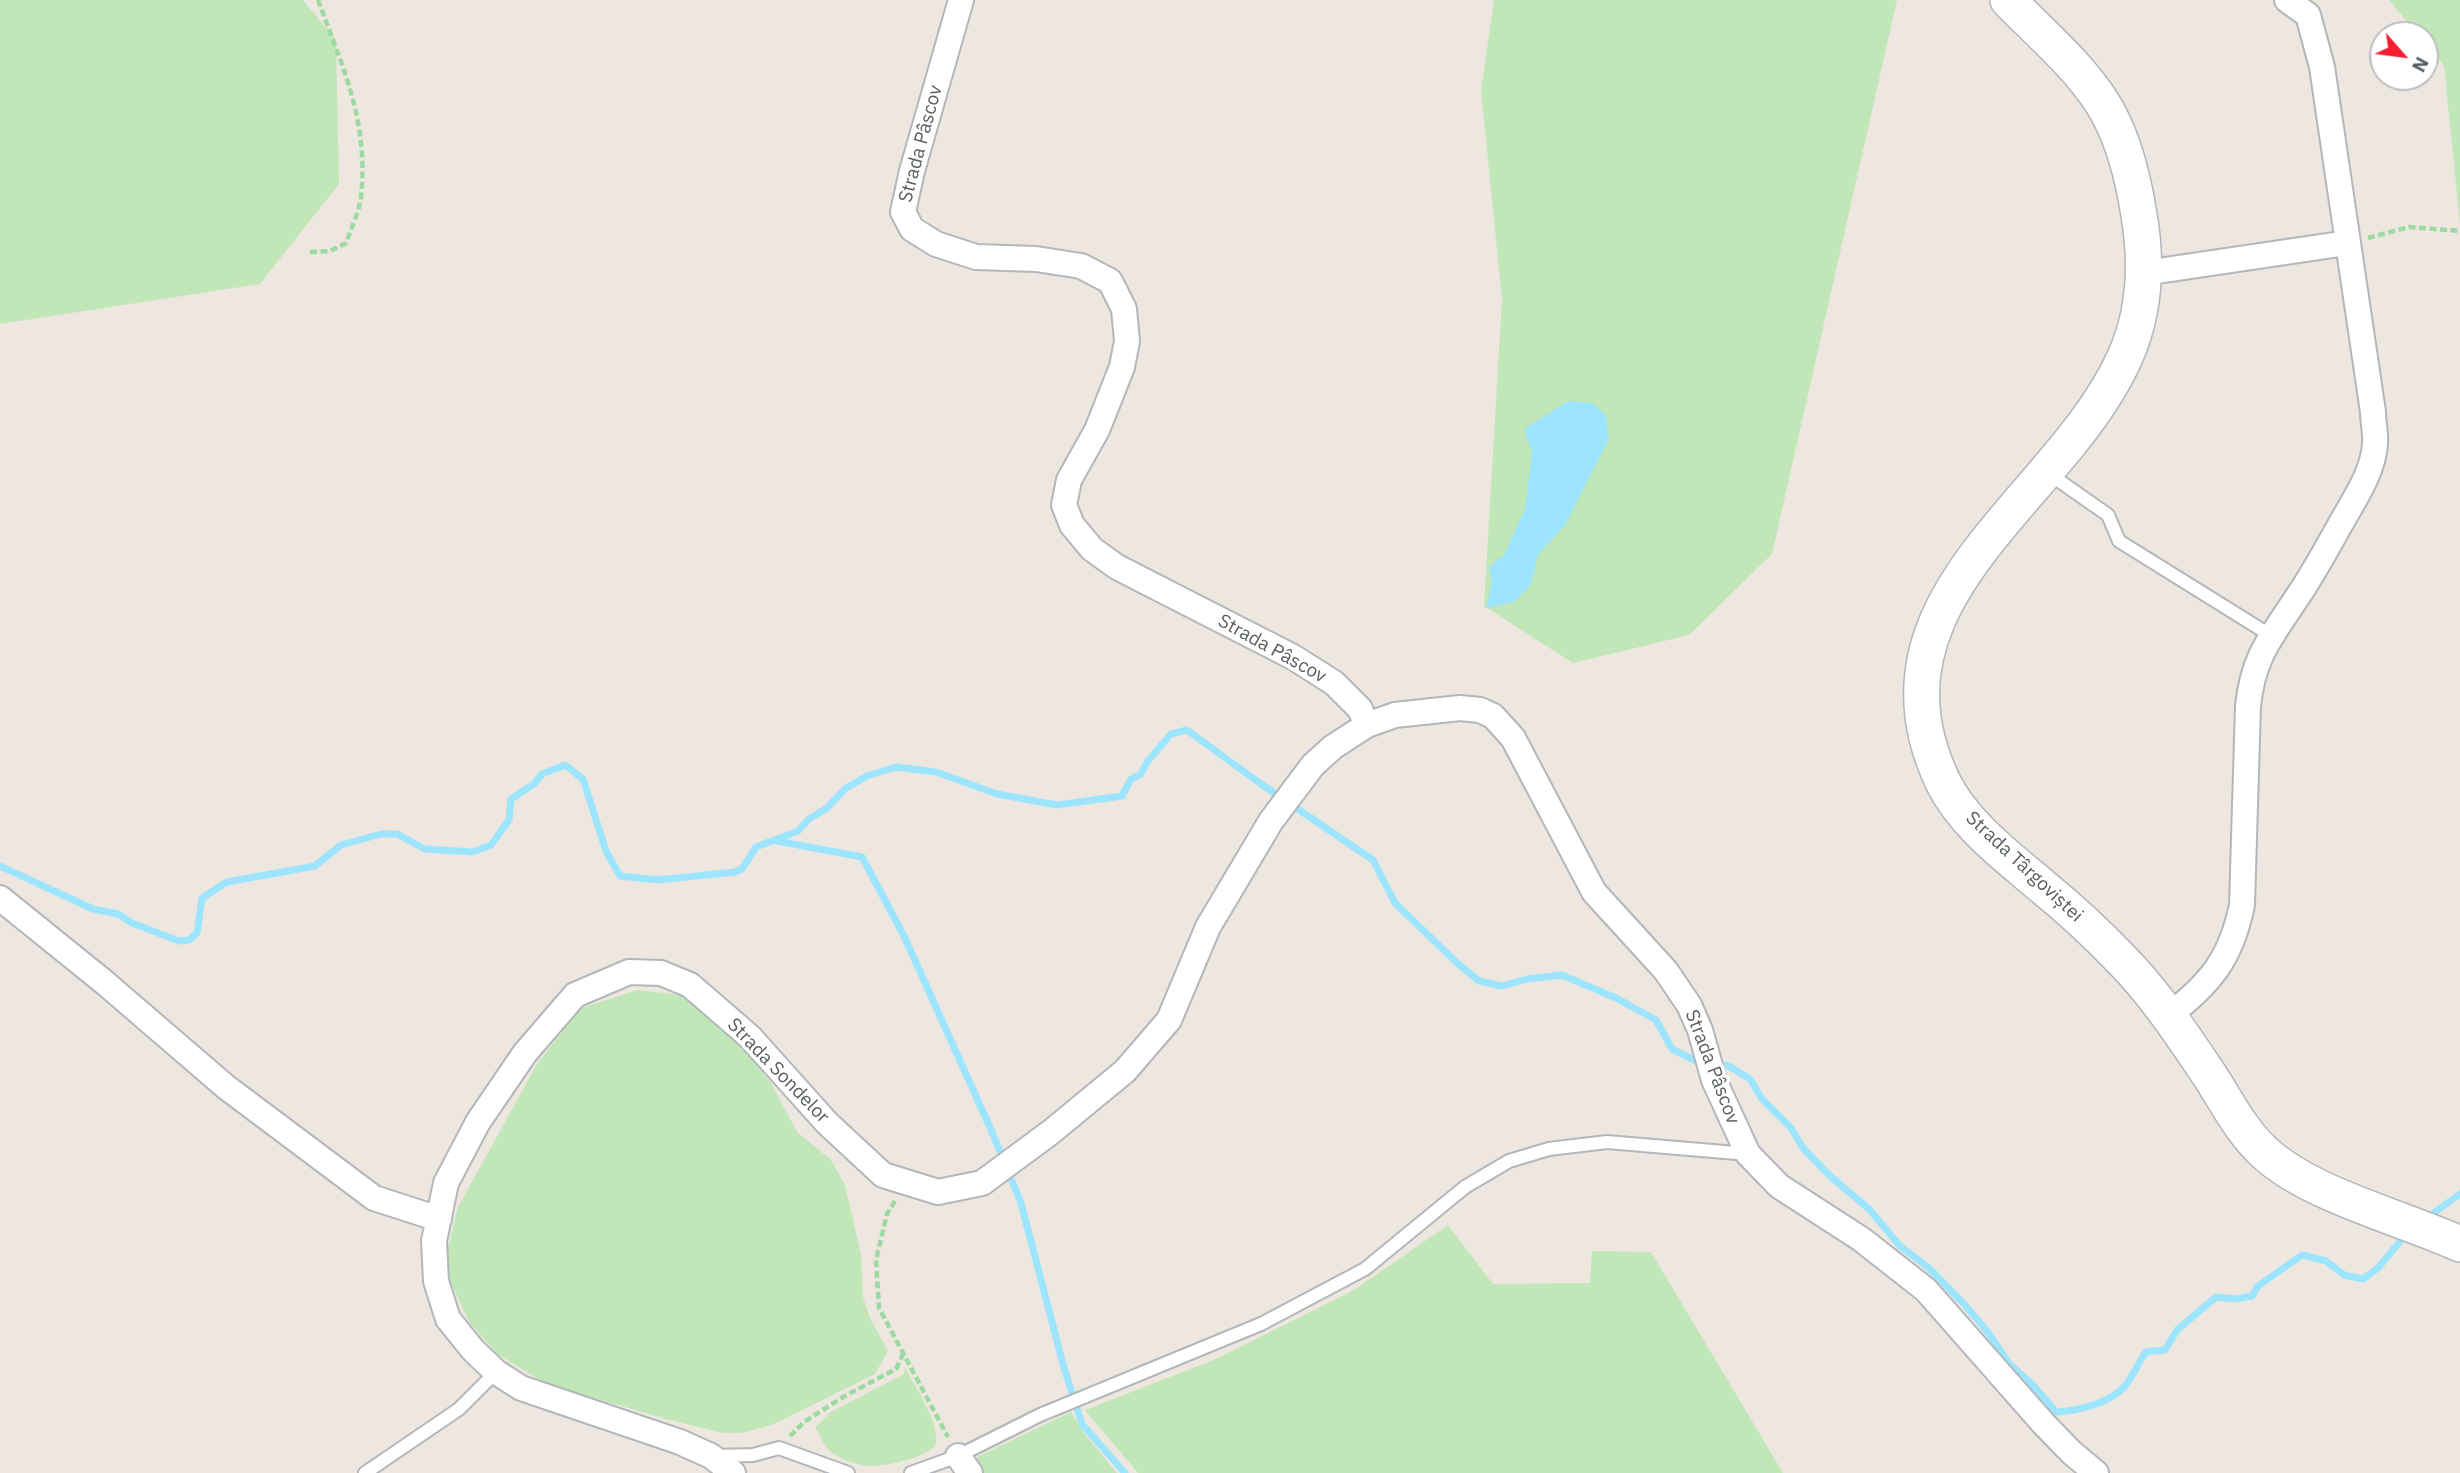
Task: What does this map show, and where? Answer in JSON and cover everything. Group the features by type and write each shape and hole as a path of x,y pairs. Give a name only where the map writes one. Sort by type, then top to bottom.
{"main road":[{"name":"Strada Târgoviștei","path":"2008,0 2081,75 2101,101 2116,130 2137,201 2144,274 2136,329 2113,382 2047,472 1996,528 1969,563 1937,623 1922,679 1922,715 1932,755 1946,787 1969,820 2103,941 2143,981 2245,1131 2264,1152 2281,1166 2344,1198 2460,1244"}],"street":[{"name":"Strada Pâscov","path":"961,0 912,171 903,212 912,229 936,244 976,257 1037,259 1081,266 1110,281 1124,309 1127,341 1122,368 1097,430 1069,480 1064,505 1072,526 1092,549 1117,567 1293,657 1334,682 1360,709 1367,725 1395,715 1460,708 1480,710 1493,716 1513,738 1594,892 1666,971 1689,1004 1700,1030 1714,1080 1748,1154 1779,1186 1861,1239 1926,1290 2043,1423 2096,1473"},
{"path":"2168,1016 2197,993 2212,976 2237,933 2242,905 2250,682 2270,635 2298,596 2359,492 2369,469 2375,444 2322,67 2308,15 2287,0"},
{"path":"2144,274 2347,243"},
{"name":"Strada Sondelor","path":"733,1473 711,1457 680,1442 521,1388 496,1371 473,1350 448,1319 436,1281 434,1241 446,1183 478,1122 525,1053 575,995 629,972 661,973 690,985 750,1037 827,1123 883,1175 939,1192 982,1183 1051,1132 1125,1071 1169,1020 1208,927 1271,821 1313,765 1333,747 1367,725"},
{"path":"0,898 104,982 226,1087 374,1198 439,1219"}],"lane":[{"path":"2047,472 2108,515 2119,541 2270,635"},
{"path":"911,1473 964,1465 1040,1415 1261,1324 1365,1269 1465,1186 1509,1161 1549,1149 1607,1142 1748,1154"},
{"path":"365,1473 459,1409 496,1371"},
{"path":"711,1457 753,1455 779,1448 848,1473"}],"path":[{"path":"310,252 330,251 346,243 361,200 362,139 352,91 318,0"},
{"path":"2347,243 2409,227 2460,231"},
{"path":"906,1182 887,1214 876,1260 879,1308 964,1465"},
{"path":"779,1448 804,1422 843,1396 896,1368 903,1353"}],"green space":[{"path":"0,0 303,0 336,40 339,184 260,284 0,324"},
{"path":"1494,0 1897,0 1772,554 1689,635 1573,663 1484,606 1502,299 1481,91"},
{"path":"2389,0 2460,0 2460,224 2444,66 2439,60 2439,21 2406,21"},
{"path":"638,990 680,995 724,1024 771,1083 797,1132 831,1160 845,1185 861,1255 863,1297 870,1318 888,1351 875,1374 772,1425 741,1433 723,1433 547,1384 497,1354 469,1322 450,1280 445,1260 458,1207 537,1064 581,1008"},
{"path":"1448,1225 1493,1284 1590,1283 1592,1251 1651,1252 1783,1473 1138,1473 1085,1410 1216,1359 1354,1290"},
{"path":"905,1367 934,1426 936,1443 933,1448 907,1460 871,1466 850,1462 830,1451 815,1428 829,1413 904,1374"},
{"path":"1071,1412 1084,1433 1117,1473 980,1473 974,1465 977,1457"}],"water":[{"path":"1568,401 1593,403 1606,416 1609,439 1565,525 1538,555 1531,585 1514,602 1486,608 1492,582 1489,567 1504,555 1525,509 1532,452 1524,429"}],"waterway":[{"path":"0,866 93,909 118,914 132,923 179,941 189,940 197,933 202,898 227,882 315,866 341,845 381,834 397,834 425,849 473,852 491,845 509,820 511,799 534,784 542,774 565,765 583,779 606,851 620,876 658,880 742,869 756,847 798,831 809,819 827,808 846,788 867,776 896,767 936,772 997,794 1057,805 1122,796 1131,779 1141,774 1147,762 1171,734 1187,730 1373,860 1395,903 1479,981 1502,986 1527,979 1562,975 1616,998 1656,1020 1672,1049 1696,1061 1729,1066 1750,1079 1762,1099 1791,1128 1803,1148 1829,1175 1869,1209 1900,1246 1929,1268 1964,1304 2011,1366 2033,1385 2056,1412 2090,1406 2121,1390 2146,1352 2165,1350 2177,1330 2216,1297 2235,1299 2252,1296 2258,1286 2302,1255 2326,1261 2344,1275 2363,1279 2378,1268 2401,1240"},
{"path":"777,841 862,857 904,936 1021,1203 1064,1368 1082,1424 1125,1473"},
{"path":"2435,1212 2460,1194"}]}
